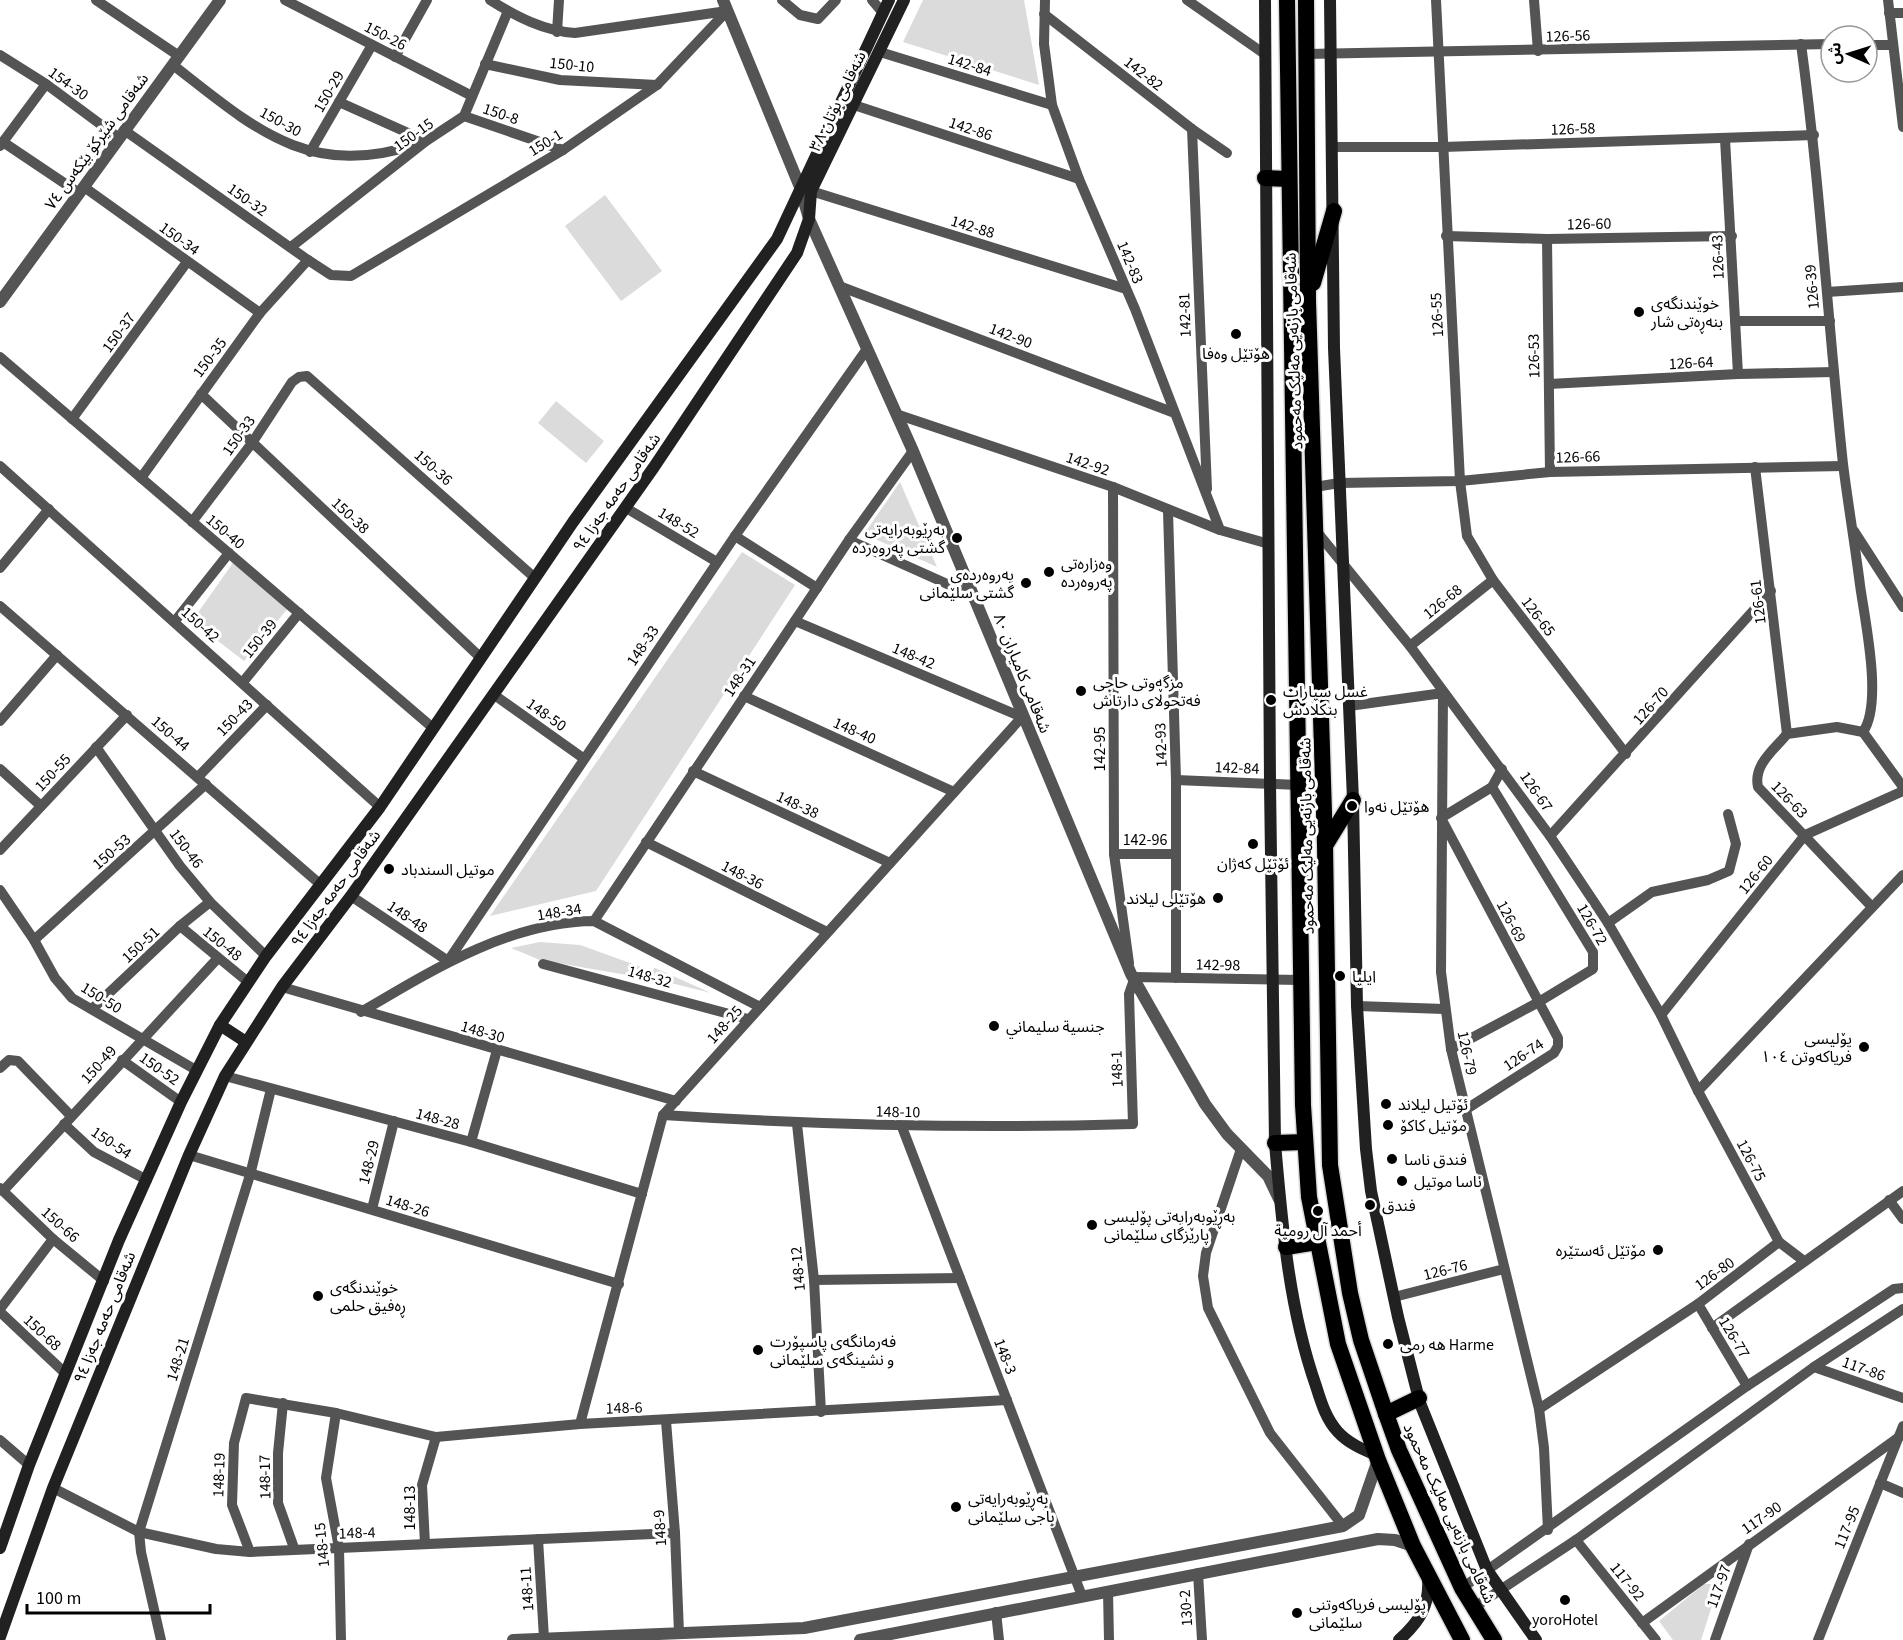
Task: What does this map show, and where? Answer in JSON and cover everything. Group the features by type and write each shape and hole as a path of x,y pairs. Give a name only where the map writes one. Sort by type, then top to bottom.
{"highway":[{"name":"شەقامی بازنەیی مەلیک مەحمود","path":"1287,0 1301,980 1306,1167 1317,1242 1338,1344 1377,1458 1413,1546 1462,1640"},
{"name":"شەقامی بازنەیی مەلیک مەحمود","path":"1306,0 1308,301 1325,845 1330,1165 1350,1293 1361,1340 1386,1414 1399,1450 1462,1588 1494,1640"},
{"path":"1265,178 1288,179"},
{"path":"1308,301 1334,211"},
{"path":"1325,845 1353,800"},
{"path":"1275,1143 1305,1137 1328,1129"},
{"path":"1306,1167 1318,1163 1330,1165"},
{"path":"1286,1247 1317,1242"},
{"path":"1386,1414 1419,1398"}],"main road":[{"name":"شەقامی بۆتان ٣٨","path":"805,189 889,0"},
{"name":"شەقامی بۆتان ٣٨","path":"805,189 854,105 904,0"},
{"path":"1266,0 1265,178 1275,1143 1296,1320 1325,1412 1337,1431 1355,1446 1377,1458"},
{"path":"1330,0 1334,348 1353,800 1357,1006 1366,1149 1371,1191 1419,1398 1487,1570 1536,1640"},
{"name":"شەقامی حەمە جەزا ٩٤","path":"0,1548 29,1465 104,1281 181,1102 220,1025 266,956 380,807 535,578 777,239 805,189"},
{"name":"شەقامی حەمە جەزا ٩٤","path":"0,1637 4,1610 189,1155 225,1076 282,987 351,896 626,508 797,253 809,219"},
{"path":"220,1025 246,1042"},
{"path":"1399,1640 1421,1617 1428,1596 1427,1574"}],"street":[{"name":"150-30","path":"96,0 176,60 225,105 280,142 310,152 349,156 386,155 426,141"},
{"name":"شەقامی شێرکۆ بێکەس ٧٤","path":"0,302 219,0"},
{"name":"150-26","path":"285,0 472,96"},
{"path":"395,57 428,0"},
{"path":"490,0 508,11 557,32 575,33 725,5"},
{"path":"557,32 559,0"},
{"path":"782,0 801,15 818,19 836,0"},
{"path":"872,0 883,13"},
{"name":"142-83","path":"1044,0 1044,44 1053,105 1079,179 1126,289 1172,412 1220,530"},
{"path":"1187,0 1266,55"},
{"name":"126-55","path":"1436,0 1460,481"},
{"path":"1534,0 1538,51"},
{"path":"1888,0 1903,127"},
{"name":"150-1","path":"358,272 563,150 657,85 725,5"},
{"name":"شەقامی کامیاران ٨٠","path":"725,5 805,189 809,219 913,451 1022,717 1133,976 1205,1104 1241,1149 1268,1176 1280,1200"},
{"path":"464,116 508,11"},
{"path":"1889,13 1903,13"},
{"name":"142-82","path":"1044,14 1192,129 1227,153"},
{"name":"126-39","path":"1801,44 1814,135 1843,466 1873,703 1870,721 1863,732"},
{"name":"126-56","path":"1306,54 1819,44"},
{"name":"150-29","path":"310,152 372,45"},
{"path":"1879,45 1893,45"},
{"name":"142-84","path":"879,52 1053,105"},
{"name":"154-30","path":"0,55 122,134"},
{"name":"150-10","path":"485,64 560,80 657,85"},
{"path":"2,145 46,84"},
{"path":"339,102 426,141"},
{"name":"142-86","path":"854,105 1079,179"},
{"name":"150-8","path":"464,116 563,150"},
{"name":"150-15","path":"291,247 426,141 464,116"},
{"name":"142-81","path":"1192,129 1207,499"},
{"name":"150-32","path":"122,134 308,260 338,277 351,276 358,272"},
{"name":"126-58","path":"1333,147 1443,147 1814,135"},
{"name":"126-43","path":"1725,138 1738,374"},
{"name":"150-34","path":"2,145 81,190 260,313"},
{"name":"142-88","path":"805,189 1126,289"},
{"name":"126-60","path":"1446,236 1547,239 1732,236"},
{"name":"126-53","path":"1547,239 1550,472"},
{"name":"150-35","path":"141,478 260,313 308,260"},
{"name":"150-37","path":"72,419 188,262"},
{"name":"142-90","path":"839,286 1172,412"},
{"path":"1827,292 1903,287"},
{"path":"1735,321 1830,321"},
{"name":"148-33","path":"448,962 583,758 867,349"},
{"name":"150-40","path":"0,357 434,728"},
{"name":"126-64","path":"1549,384 1738,374 1834,372"},
{"name":"150-33","path":"192,522 252,443 292,382 303,375 313,378"},
{"name":"150-36","path":"313,378 535,578"},
{"name":"150-38","path":"201,394 481,658"},
{"name":"142-92","path":"896,414 1113,488 1220,530 1269,543"},
{"name":"148-31","path":"594,921 849,540 913,451"},
{"name":"150-42","path":"0,466 380,807"},
{"name":"126-66","path":"1315,487 1339,483 1460,481 1550,472 1755,466 1843,466"},
{"name":"126-61","path":"1755,466 1787,734"},
{"name":"126-65","path":"1460,481 1467,536 1493,580 1626,754"},
{"name":"142-95","path":"1113,488 1114,854 1133,976"},
{"name":"148-52","path":"626,508 717,562"},
{"path":"0,568 49,509"},
{"name":"142-93","path":"1168,511 1176,780 1176,978"},
{"path":"1852,528 1903,607"},
{"name":"126-67","path":"1317,532 1410,646 1550,836 1608,923 1661,1015 1698,1091"},
{"path":"735,536 817,588"},
{"path":"849,540 974,596"},
{"path":"175,621 229,553"},
{"name":"126-68","path":"1410,646 1493,580"},
{"name":"126-70","path":"1550,836 1771,591"},
{"name":"150-44","path":"0,606 321,885"},
{"name":"150-39","path":"243,682 299,613"},
{"name":"148-42","path":"795,621 1022,717"},
{"path":"0,721 57,655"},
{"path":"1349,706 1443,693"},
{"name":"126-79","path":"1443,693 1441,972 1444,1009 1465,1110 1539,1409 1544,1448 1548,1530"},
{"name":"148-50","path":"494,694 583,758"},
{"name":"148-40","path":"744,696 954,792"},
{"name":"150-43","path":"202,780 267,705"},
{"name":"150-55","path":"0,850 127,715"},
{"name":"148-25","path":"663,1114 1022,717"},
{"path":"1787,734 1837,727 1863,732 1902,783"},
{"name":"126-63","path":"1787,734 1760,765 1755,776 1758,787 1872,907"},
{"name":"150-46","path":"96,747 156,832 210,902 266,956"},
{"path":"0,769 41,806"},
{"path":"1441,818 1492,787 1502,769"},
{"name":"148-38","path":"693,771 890,863"},
{"name":"150-53","path":"34,940 156,832 202,780"},
{"name":"142-84","path":"1176,780 1298,784"},
{"name":"126-60","path":"1661,1015 1805,835 1902,783"},
{"name":"126-72","path":"1451,1049 1537,1003 1593,969 1595,960 1593,952 1492,787"},
{"path":"1608,923 1652,892 1708,880 1730,871 1736,844 1728,814"},
{"name":"126-69","path":"1441,818 1537,1003 1558,1038"},
{"name":"148-36","path":"646,842 827,932"},
{"name":"142-96","path":"1114,854 1176,854"},
{"path":"1698,1091 1903,875"},
{"name":"150-50","path":"0,890 34,940 55,978 72,998 196,1070"},
{"name":"148-48","path":"351,896 448,962"},
{"name":"150-51","path":"92,1009 180,926 210,902"},
{"name":"148-34","path":"361,1012 448,962 515,935 576,921 594,921 760,1007"},
{"name":"150-48","path":"180,926 217,959 248,982"},
{"name":"150-49","path":"1,1189 217,959"},
{"name":"148-32","path":"543,964 748,1019"},
{"name":"142-98","path":"1133,976 1301,980"},
{"name":"148-1","path":"1133,976 1129,994 1133,1124"},
{"name":"148-30","path":"282,987 361,1012 676,1101"},
{"path":"1357,1006 1444,1009"},
{"name":"126-74","path":"1465,1110 1554,1053 1558,1046 1558,1038"},
{"path":"471,1142 497,1050"},
{"name":"150-54","path":"0,1068 9,1060 18,1060 94,1152 114,1165 147,1180"},
{"name":"150-52","path":"122,1060 181,1102"},
{"name":"148-28","path":"225,1076 471,1142 642,1194"},
{"name":"148-21","path":"160,1640 141,1552 140,1532 250,1175 271,1089"},
{"name":"126-75","path":"1698,1091 1779,1242"},
{"path":"580,1424 663,1114"},
{"name":"148-10","path":"663,1114 797,1124 902,1127 1133,1124"},
{"name":"148-29","path":"372,1209 394,1121"},
{"name":"148-12","path":"797,1124 814,1280 821,1412"},
{"name":"148-3","path":"902,1127 1082,1596"},
{"path":"1241,1149 1206,1253 1203,1276 1208,1308 1270,1433 1343,1526"},
{"name":"148-26","path":"189,1155 619,1284"},
{"name":"150-66","path":"1,1189 53,1239 104,1281"},
{"path":"1712,1328 1903,1191"},
{"path":"1889,1200 1903,1219"},
{"path":"0,1310 53,1239"},
{"path":"1779,1242 1804,1261"},
{"name":"126-80","path":"1539,1409 1698,1304 1779,1242"},
{"name":"126-76","path":"1394,1297 1504,1269"},
{"path":"814,1280 960,1278"},
{"path":"1462,1588 1548,1530 1747,1386 1894,1289 1903,1288"},
{"name":"126-77","path":"1698,1304 1747,1386"},
{"path":"1473,1608 1576,1540 1814,1366 1903,1309"},
{"name":"150-68","path":"0,1310 66,1374"},
{"name":"117-86","path":"1814,1366 1903,1398"},
{"name":"148-6","path":"246,1398 336,1413 436,1437 580,1424 666,1421 1007,1400"},
{"name":"148-19","path":"246,1398 234,1443 232,1505 250,1552"},
{"name":"148-17","path":"283,1403 278,1453 278,1503 294,1548"},
{"name":"148-15","path":"336,1413 326,1478 339,1548 341,1640"},
{"name":"148-9","path":"666,1421 675,1533 679,1633"},
{"name":"117-95","path":"1818,1640 1903,1426"},
{"name":"148-13","path":"424,1544 422,1485 436,1437"},
{"name":"117-90","path":"1642,1623 1899,1437"},
{"path":"0,1440 29,1465"},
{"path":"513,1640 804,1628 1343,1526 1359,1515 1377,1458"},
{"path":"1880,1483 1903,1493"},
{"name":"148-4","path":"53,1488 140,1532 216,1550 250,1552 294,1548 675,1533"},
{"name":"148-11","path":"538,1539 544,1638"},
{"path":"860,1640 1378,1539 1395,1540 1413,1546"},
{"name":"117-92","path":"1576,1540 1656,1640"},
{"name":"117-97","path":"1715,1640 1750,1543"},
{"name":"130-2","path":"1198,1573 1202,1640"},
{"path":"1107,1591 1109,1640"},
{"path":"996,1612 999,1640"}],"shaded area":[{"path":"923,0 1024,0 1039,85 903,42"},
{"path":"605,195 662,271 621,301 565,226"},
{"path":"556,401 604,441 586,463 538,423"},
{"path":"900,482 937,567 864,534"},
{"path":"742,552 795,585 596,891 490,916"},
{"path":"235,560 289,607 244,661 192,621"},
{"path":"540,942 580,945 647,969 644,978 540,960 511,948"},
{"path":"655,968 711,993 651,978"},
{"path":"1704,1584 1719,1584 1701,1640 1673,1640 1659,1621"}],"place":[{"name":"خوێندنگەی بنەڕەتی شار","path":"1639,312"},
{"name":"هۆتێل وەفا","path":"1236,334"},
{"name":"بەڕێوبەرایەتی گشتی پەروەردە","path":"957,538"},
{"name":"وەزارەتی پەروەردە","path":"1049,572"},
{"name":"پەروەردەی گشتی سلێمانی","path":"1026,583"},
{"name":"مزگەوتی حاجی فەتحوڵای دارتاش","path":"1081,691"},
{"name":"غسل سيارات بنكلادش","path":"1271,700"},
{"name":"هۆتێل نەوا","path":"1352,806"},
{"name":"ئۆتێل کەژان","path":"1253,844"},
{"name":"موتيل السندباد","path":"389,869"},
{"name":"هۆتێلی لیلاند","path":"1218,898"},
{"name":"ايليا","path":"1340,976"},
{"name":"جنسية سليماني","path":"994,1026"},
{"name":"پۆلیسی فریاکەوتن ١٠٤","path":"1864,1047"},
{"name":"ئۆتیل لیلاند","path":"1386,1104"},
{"name":"مۆتیل کاکۆ","path":"1388,1125"},
{"name":"فندق ناسا","path":"1392,1159"},
{"name":"ناسا موتيل","path":"1402,1181"},
{"name":"فندق","path":"1370,1205"},
{"name":"أحمد آل رومية","path":"1318,1211"},
{"name":"بەڕێوبەرایەتی پۆلیسی پارێزگای سلێمانی","path":"1092,1225"},
{"name":"مۆتێل ئەستێرە","path":"1658,1250"},
{"name":"خوێندنگەی ڕەفیق حلمی","path":"318,1296"},
{"name":"هه رمی Harme","path":"1388,1344"},
{"name":"فەرمانگەی پاسپۆرت و نشینگەی سلێمانی","path":"758,1350"},
{"name":"بەڕێوبەرایەتی باجی سلێمانی","path":"956,1507"},
{"name":"yoroHotel","path":"1565,1600"},
{"name":"پۆلیسی فریاکەوتنی سلێمانی","path":"1297,1613"}]}
